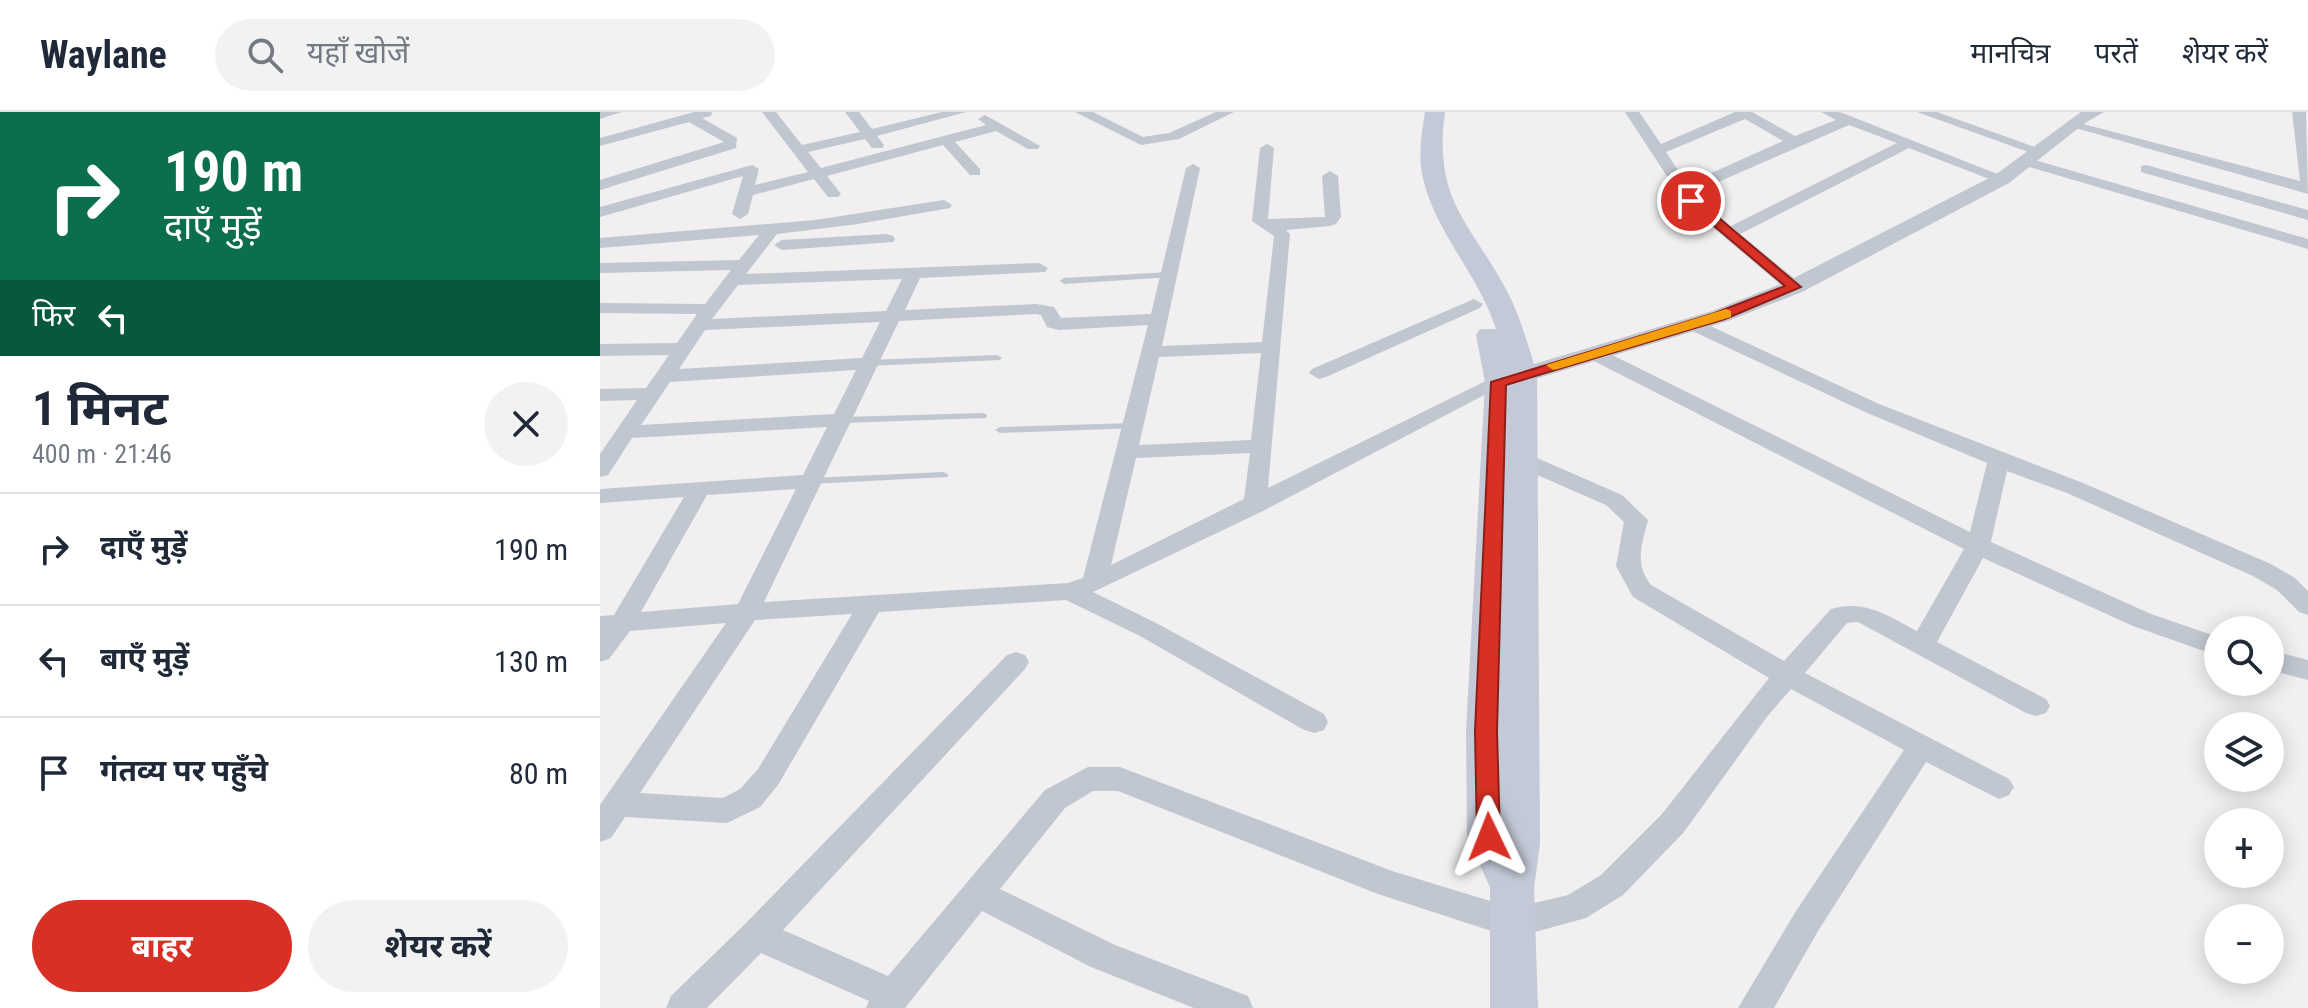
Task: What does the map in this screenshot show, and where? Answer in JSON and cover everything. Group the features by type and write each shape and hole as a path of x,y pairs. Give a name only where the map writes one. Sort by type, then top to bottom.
{"main road":[{"path":"1419,112 1413,143 1419,197 1511,378 1520,459 1514,1008"},
{"path":"1435,112 1430,153 1434,190 1494,292 1510,326 1511,378 1486,731 1489,837 1513,905"}],"street":[{"path":"600,115 615,112"},
{"path":"600,142 708,112"},
{"path":"769,112 833,194"},
{"path":"800,150 959,112"},
{"path":"972,112 1033,146"},
{"path":"1082,112 1141,141 1156,141 1227,112"},
{"path":"1102,121 1127,112"},
{"path":"1632,112 1684,191 1727,234 1794,287"},
{"path":"1828,112 2002,179"},
{"path":"1924,112 2124,190 2308,244"},
{"path":"1947,121 1961,112"},
{"path":"611,624 1082,587 1255,506 1511,378 1693,324 1794,287 2002,179 2083,116 2167,151 2308,189 2299,112"},
{"path":"857,113 885,156"},
{"path":"1657,151 1744,113 1794,141"},
{"path":"600,185 731,145 732,141 690,117"},
{"path":"1684,191 1794,141 1849,120"},
{"path":"748,192 999,126"},
{"path":"629,134 675,163"},
{"path":"946,140 975,172"},
{"path":"1727,234 1909,143"},
{"path":"1255,506 1282,234 1260,221 1267,148"},
{"path":"2124,190 2167,151"},
{"path":"1082,587 1134,426 1193,168"},
{"path":"600,212 752,169 740,214"},
{"path":"2146,169 2308,215"},
{"path":"1270,226 1330,221 1333,217 1330,176"},
{"path":"600,185 625,206"},
{"path":"600,470 710,309 765,238 944,205"},
{"path":"600,243 765,238 887,239"},
{"path":"600,268 744,265"},
{"path":"732,280 1039,268"},
{"path":"600,829 747,612 914,272"},
{"path":"1319,373 1474,304"},
{"path":"600,308 710,309"},
{"path":"699,325 1036,309 1048,311 1054,323 1059,324 1159,319"},
{"path":"1693,324 1872,408 2075,488 2262,570 2286,584 2308,606"},
{"path":"1151,352 1271,347"},
{"path":"600,350 682,349"},
{"path":"1593,353 1978,546 2142,620 2204,642"},
{"path":"600,395 659,385 869,363"},
{"path":"627,432 843,420"},
{"path":"1127,452 1262,446"},
{"path":"1520,459 1614,500 1627,510 1636,520 1626,566 1642,591 1788,676 1999,787"},
{"path":"1923,643 1978,546 1999,460"},
{"path":"600,496 810,481"},
{"path":"600,652 611,624 700,488"},
{"path":"1082,587 1149,630 1314,722"},
{"path":"618,804 727,811 750,798 768,777 871,604"},
{"path":"757,935 888,1002 1055,799 1088,779 1120,779 1389,884 1513,905 1575,908 1612,885 1673,823 1756,711 1840,615 1847,612 1861,613 1923,643 2036,706"},
{"path":"683,1008 757,935 1016,662"},
{"path":"2284,664 2308,670"},
{"path":"1755,1008 1807,921 1921,747"},
{"path":"979,894 1103,956 1236,1008"}],"lane":[{"path":"1064,281 1170,275"},
{"path":"869,363 997,358"},
{"path":"843,420 982,416"},
{"path":"1000,430 1134,426"},
{"path":"810,481 943,475"}],"slow traffic":[{"path":"1553,365 1726,314"}],"route":[{"path":"1489,837 1486,731 1499,382 1720,316 1794,287 1691,201"}]}
